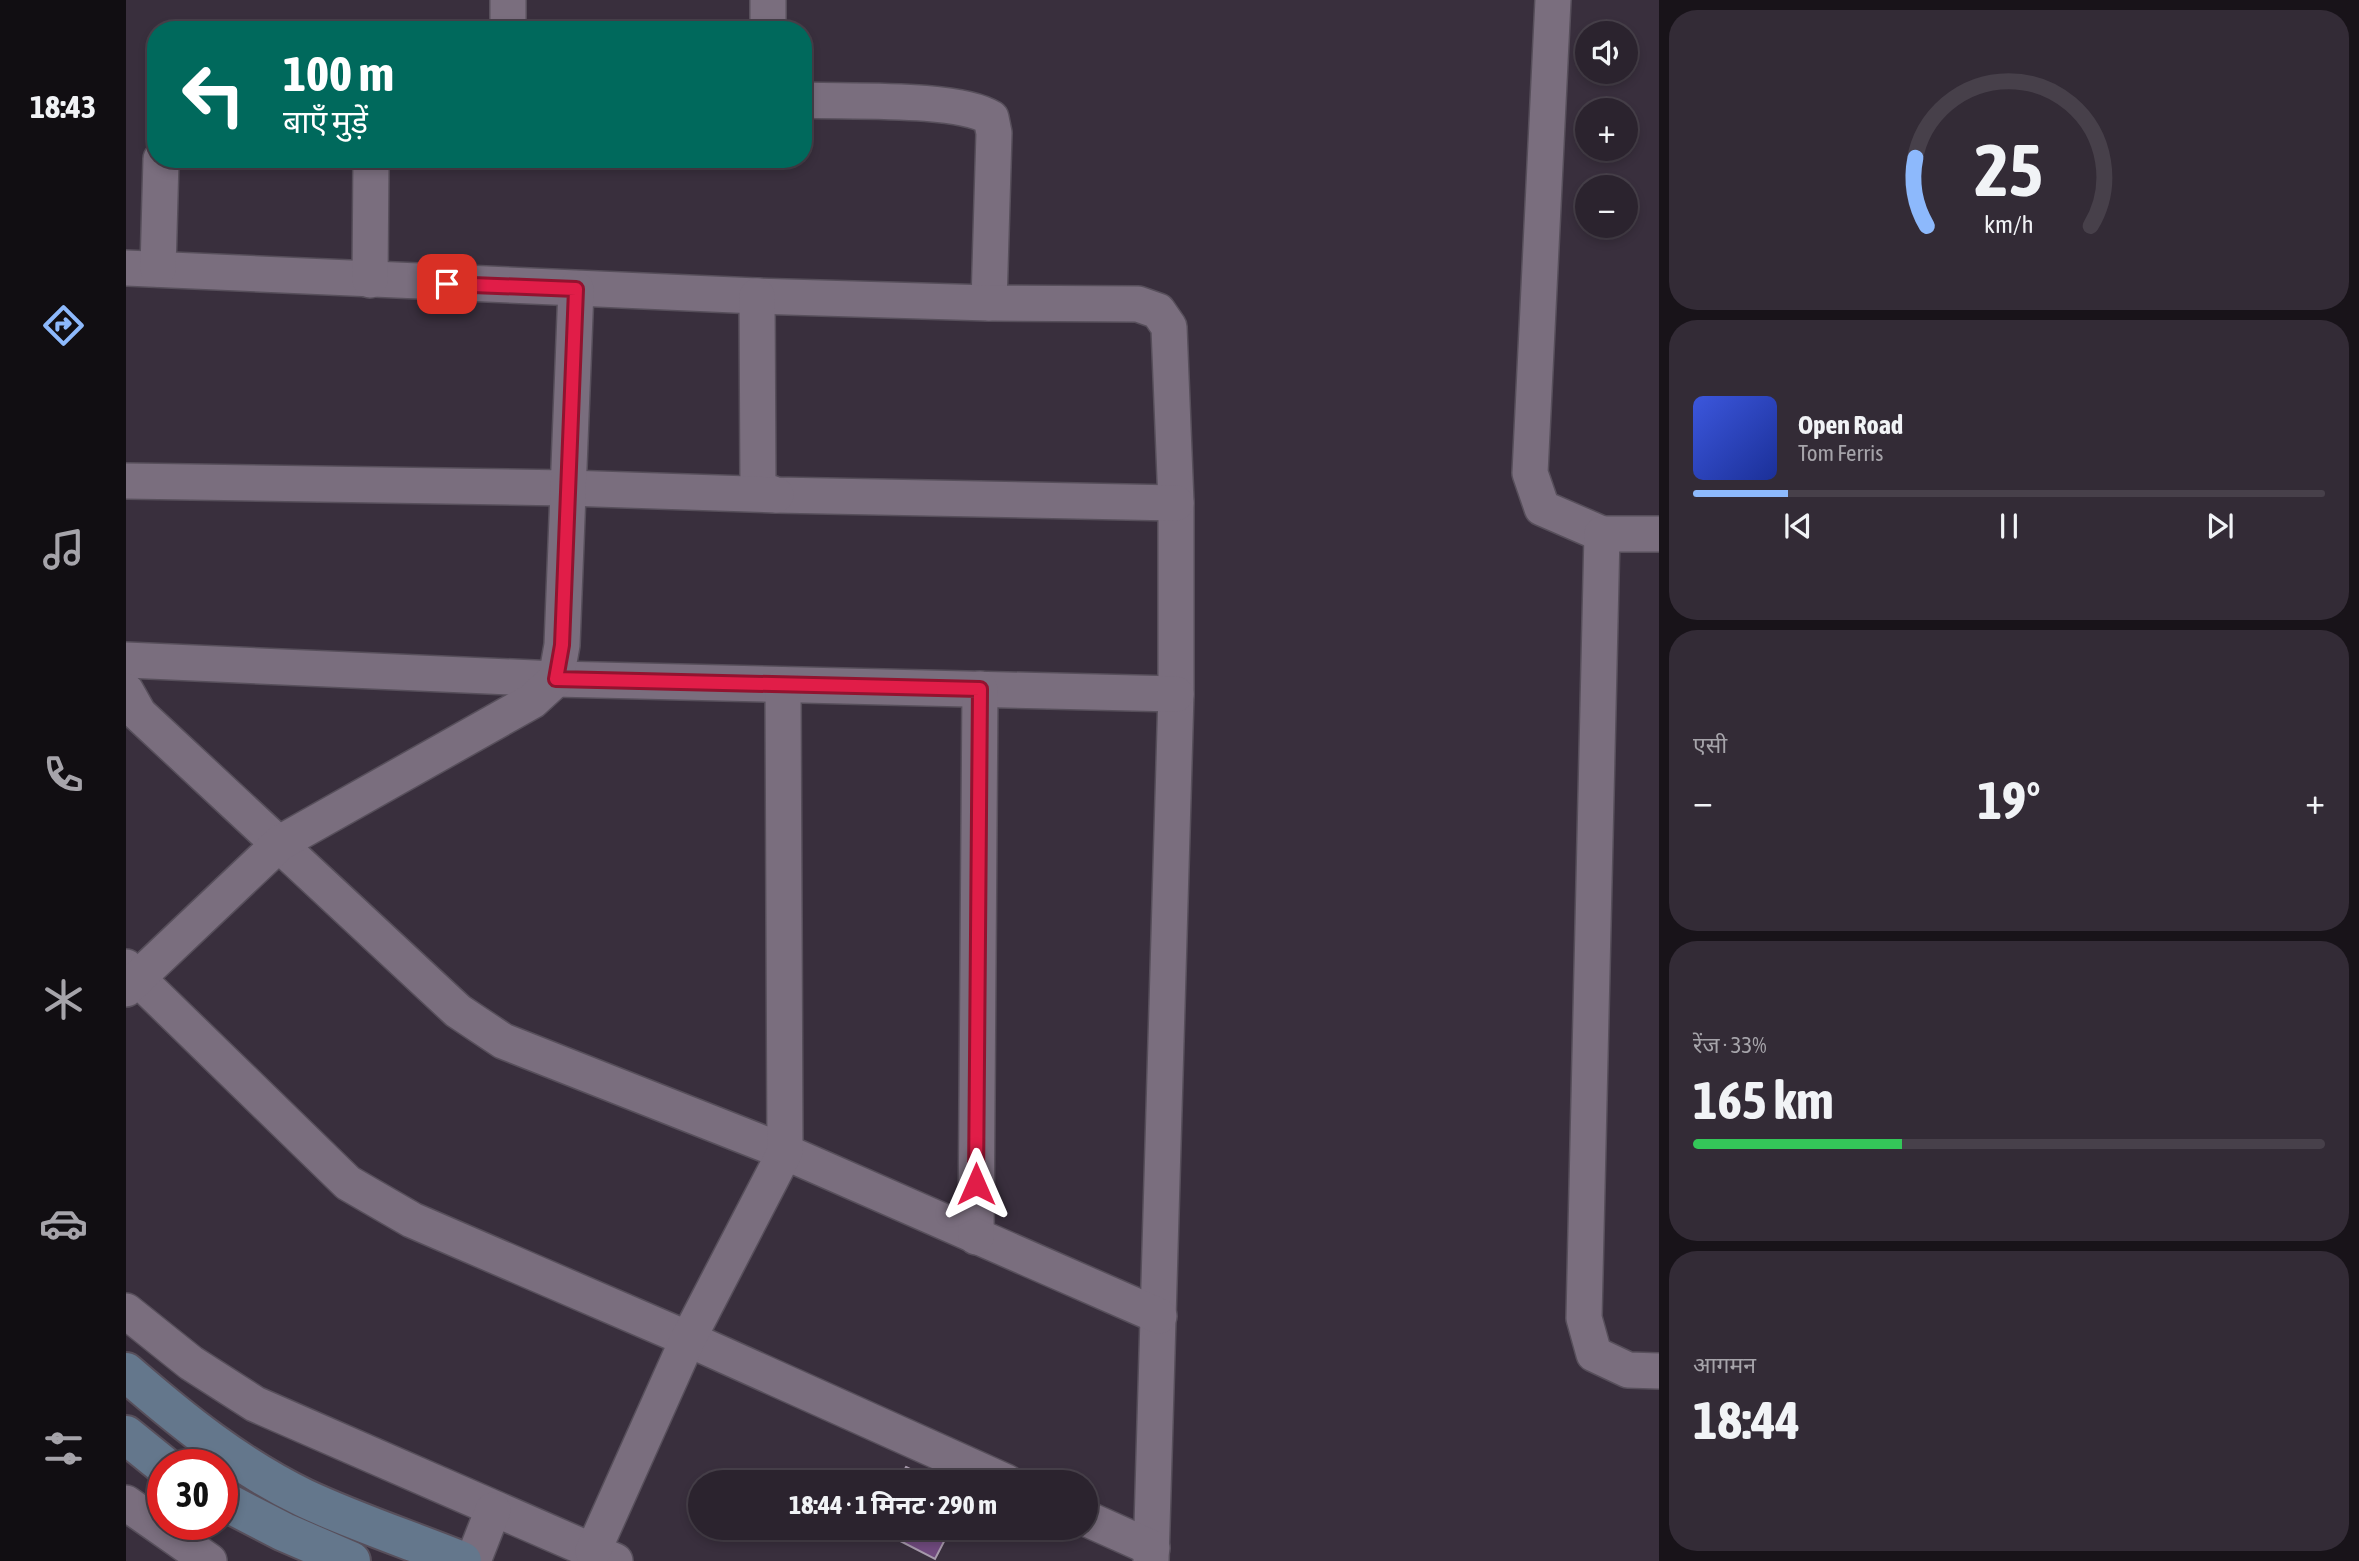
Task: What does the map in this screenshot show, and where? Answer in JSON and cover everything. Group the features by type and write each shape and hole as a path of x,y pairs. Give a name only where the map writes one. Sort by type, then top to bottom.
{"street":[{"path":"508,0 508,21"},
{"path":"768,0 768,21"},
{"path":"1553,0 1530,473 1542,508 1602,534 1659,534"},
{"path":"812,100 954,106 981,111 991,118 994,133 989,303"},
{"path":"159,168 142,269 757,296 989,303 1118,303 1138,304 1158,311 1168,327 1176,503 1176,694 1152,1554 1098,1525"},
{"path":"370,280 371,168"},
{"path":"576,289 562,645 556,679 532,701 280,843 130,978 348,1183 412,1220 688,1339 979,1470"},
{"path":"757,296 758,488 776,495"},
{"path":"126,481 567,488 1176,503"},
{"path":"1602,534 1584,1318 1594,1354 1628,1370 1659,1371"},
{"path":"126,660 556,679 1176,694"},
{"path":"126,1311 191,1363 256,1404 493,1510 604,1556 688,1339 785,1152 783,685"},
{"path":"976,1237 980,689"},
{"path":"126,691 139,714 458,1011 503,1041 785,1152 1159,1316"},
{"path":"126,1372 185,1424 231,1455 303,1497 462,1561"},
{"path":"126,1436 147,1452"},
{"path":"277,1547 303,1497"},
{"path":"126,1503 209,1561"},
{"path":"473,1561 493,1510"},
{"path":"238,1514 277,1547 351,1561"}],"building":[{"path":"898,1540 945,1540 935,1559"}],"route":[{"path":"447,284 576,289 562,645 556,679 980,689 976,1184"}]}
